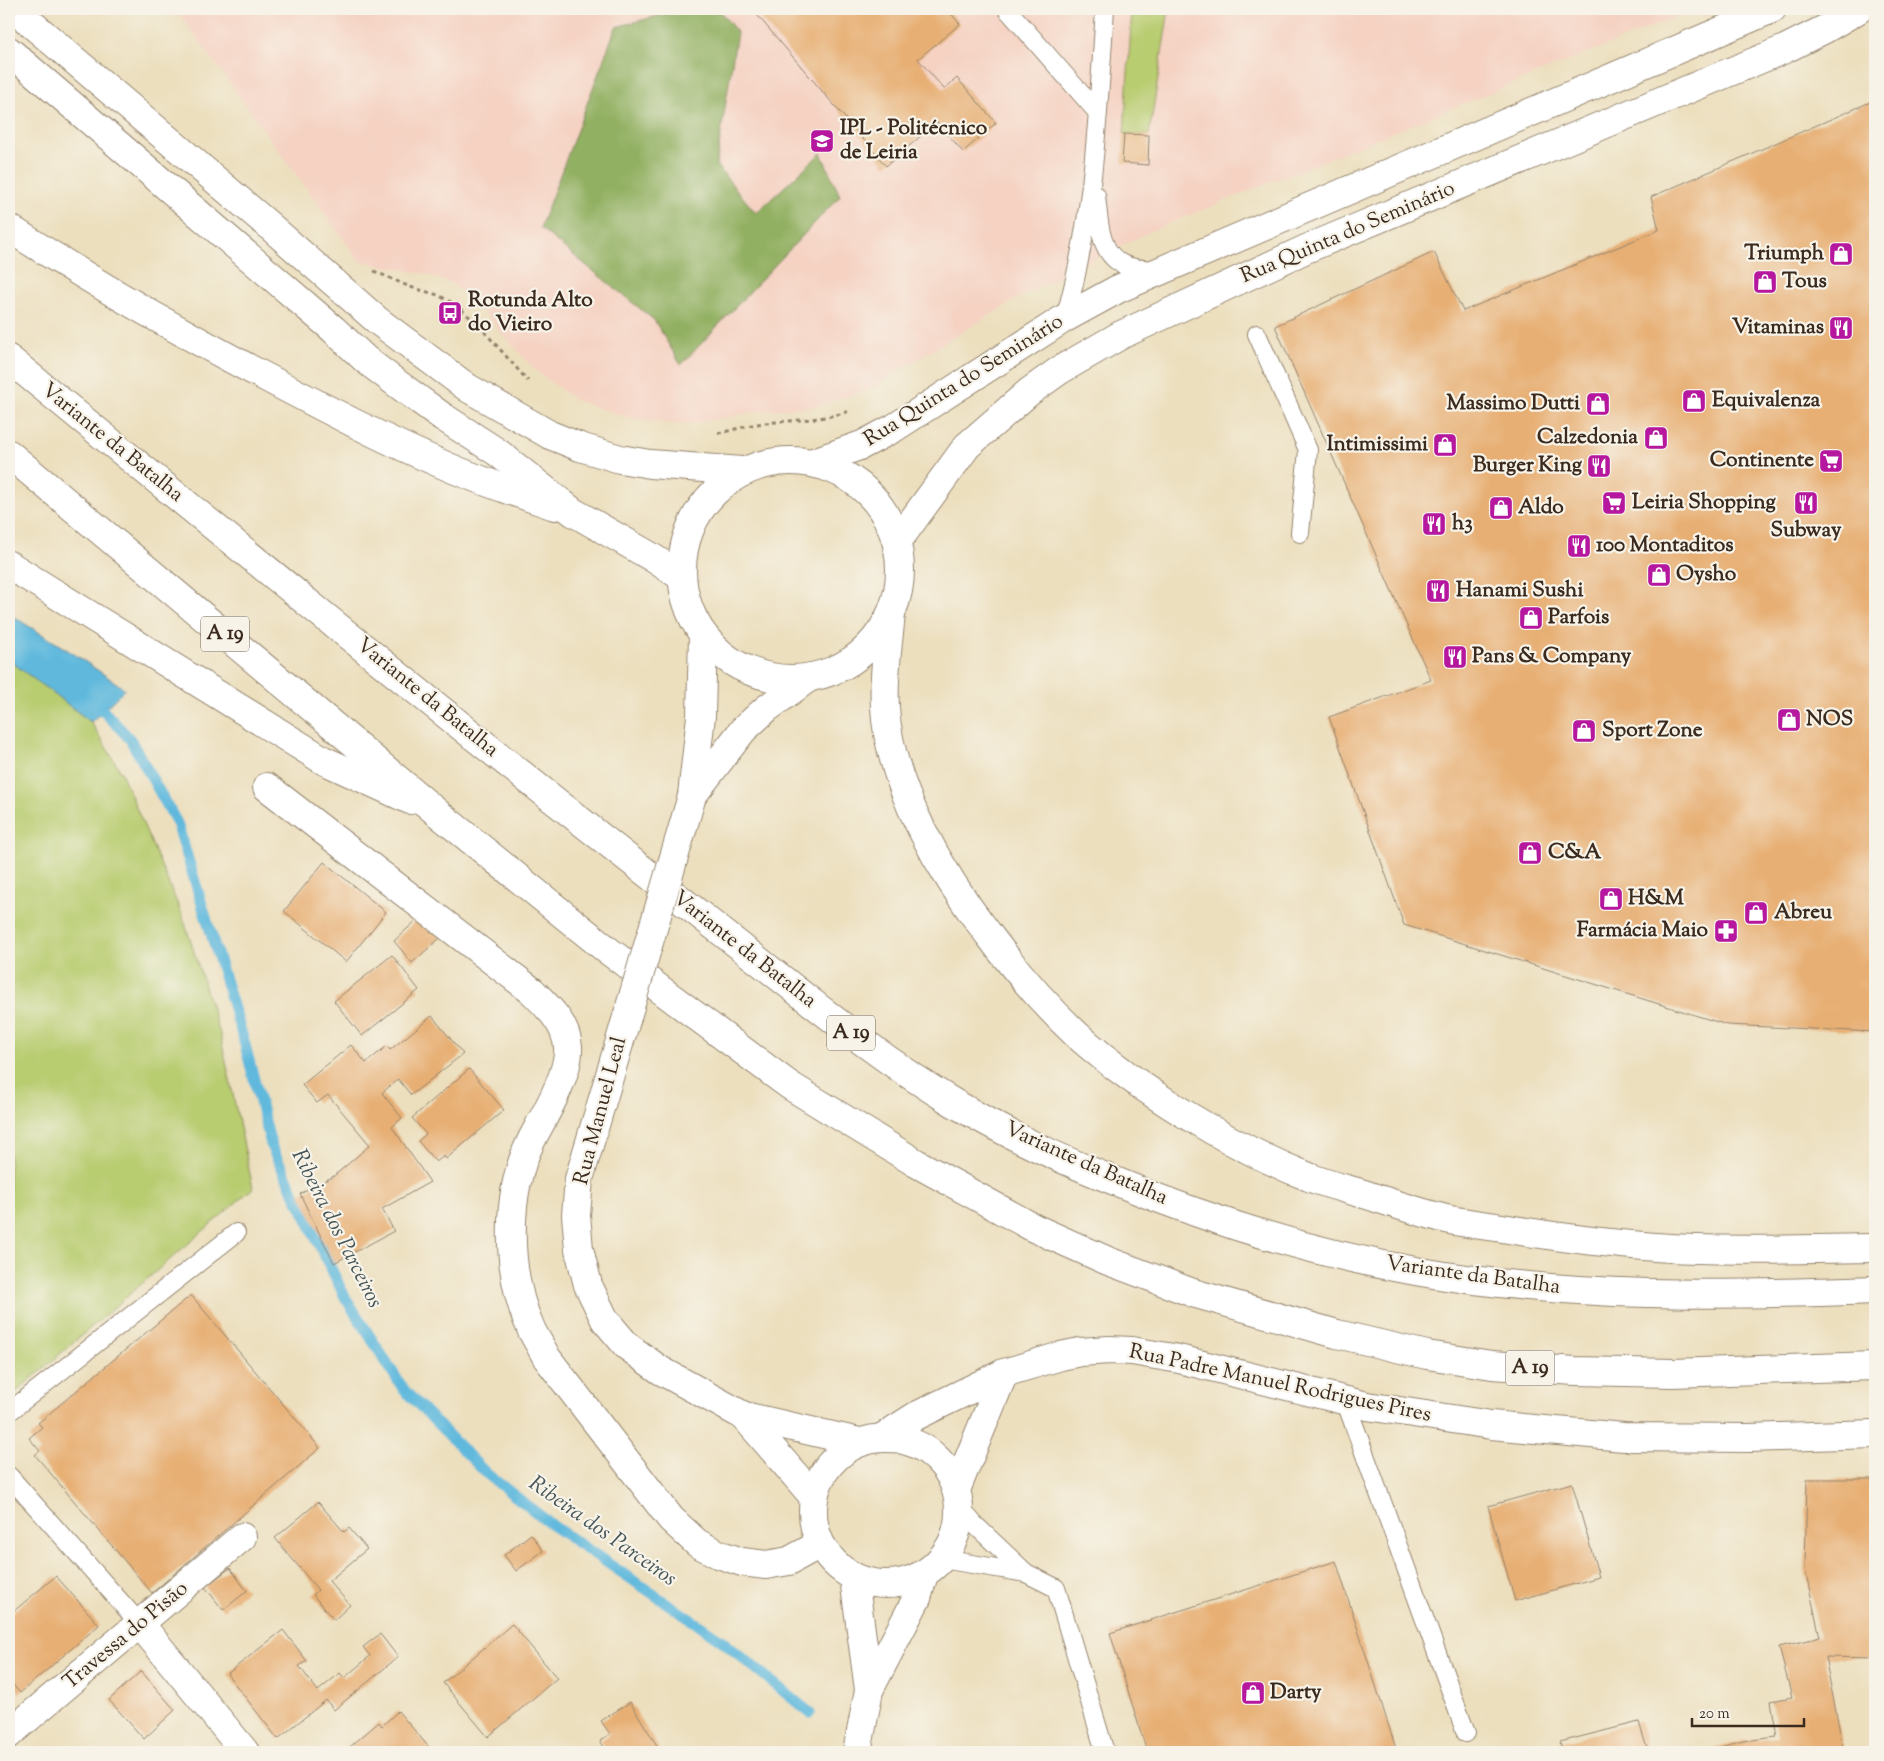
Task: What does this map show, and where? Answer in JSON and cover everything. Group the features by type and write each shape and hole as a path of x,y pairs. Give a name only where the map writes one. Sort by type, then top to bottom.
{"main road":[{"path":"14,9 258,215 378,321 468,388 550,434 588,450 620,459 650,464 742,471"},
{"name":"Rua Quinta do Seminário","path":"814,462 862,445 894,428 1065,318 1118,289 1772,9"},
{"name":"Rua Quinta do Seminário","path":"897,542 967,446 1029,392 1060,370 1120,335 1306,249 1785,49 1826,29 1859,9"},
{"path":"9,51 318,316 366,360 443,417 497,452 572,512 650,556 682,577"},
{"path":"9,228 77,272 143,311 222,355 349,421 484,482 572,512"},
{"name":"Variante da Batalha","path":"9,359 343,631 836,1022 955,1103 1029,1143 1110,1180 1220,1219 1335,1253 1417,1271 1491,1282 1627,1292 1718,1294 1875,1290"},
{"name":"A 19","path":"9,454 440,815 606,949 789,1085 916,1163 1034,1228 1108,1261 1193,1293 1337,1334 1427,1355 1492,1365 1575,1371 1674,1373 1875,1366"},
{"path":"891,614 870,646 841,668 807,679 787,680 767,678 748,672 716,650 702,635 692,617 685,597 682,577 684,545 696,515 716,490 742,471 766,463 790,460 814,462 843,473 867,491 885,515 897,542 900,579 891,614 884,682 885,712 892,748 904,787 919,823 948,877 1007,960 1076,1034 1119,1069 1166,1101 1260,1156 1311,1178 1450,1220 1519,1231 1657,1247 1875,1248"},
{"path":"9,565 324,760 440,815"},
{"name":"Rua Manuel Leal","path":"702,635 701,716 692,796 579,1179 576,1214 579,1249 588,1285 605,1320 627,1346 660,1370 744,1416 871,1440 906,1440 928,1451 946,1468 958,1498"},
{"name":"Rua Manuel Leal","path":"692,796 743,730 766,708 807,679"},
{"path":"267,787 532,991 552,1011 563,1027 568,1046 567,1061 553,1098 528,1147 518,1178 512,1215 515,1278 532,1330 547,1358 672,1519 697,1543 718,1554 742,1562 766,1565 789,1561 820,1544"},
{"name":"Rua Padre Manuel Rodrigues Pires","path":"871,1440 1004,1374 1080,1352 1132,1351 1179,1359 1367,1406 1491,1424 1624,1437 1749,1438 1875,1434"},
{"path":"857,1752 870,1690 933,1566 952,1543 958,1525 958,1498 1004,1374"},
{"name":"Rua Manuel Leal","path":"744,1416 813,1496"},
{"path":"871,1440 838,1455 822,1474 813,1496 813,1520 820,1544 834,1563 854,1578 877,1585 901,1583 933,1566"},
{"name":"Travessa do Pisão","path":"9,1734 242,1537"},
{"path":"854,1578 870,1690"},
{"path":"140,1624 245,1752"}],"lane":[{"path":"1007,9 1098,113"},
{"path":"1065,318 1074,287 1093,176 1105,9"},
{"path":"1093,176 1101,234 1108,252 1117,261 1128,266 1158,271"},
{"path":"1257,334 1308,450 1300,533"},
{"path":"9,1412 236,1233"},
{"path":"1345,1400 1466,1733"},
{"path":"9,1476 140,1624"},
{"path":"958,1498 974,1524 1026,1573 1056,1588 1105,1752"},
{"path":"933,1566 1026,1573"}],"path":[{"path":"370,268 402,284 438,295 458,306 482,329 530,384"},
{"path":"715,434 754,424 840,414 858,408"}],"shaded area":[{"name":"IPL - Politécnico de Leiria","path":"176,9 1696,9 1151,231 1023,295 866,391 812,407 757,411 681,425 630,418 575,400 536,371 475,304 451,283 425,274 359,261"}],"green space":[{"path":"666,9 718,9 737,32 716,165 756,213 821,153 840,196 681,365 654,320 540,228 616,27 669,13"},
{"path":"1132,9 1169,9 1149,135 1124,134"},
{"path":"9,660 91,722 121,772 183,917 220,1034 253,1188 9,1398"}],"water":[{"path":"9,614 74,654 125,689 91,722 9,660"}],"building":[{"path":"752,9 947,9 960,24 918,59 944,89 957,78 996,123 963,152 937,122 886,166"},
{"name":"Leiria Shopping","path":"1875,100 1875,1032 1727,1025 1404,925 1329,717 1431,680 1275,326 1434,252 1463,311 1659,230 1651,197"},
{"path":"1124,134 1149,135 1148,165 1122,163"},
{"path":"324,862 386,912 346,962 284,911"},
{"path":"421,916 440,938 412,963 394,941"},
{"path":"392,955 419,990 362,1036 334,1001"},
{"path":"432,1016 463,1054 411,1095 398,1079 382,1093 402,1118 392,1127 430,1182 382,1209 394,1231 334,1263 300,1194 334,1176 370,1145 328,1095 317,1103 302,1085 351,1045 366,1063 387,1046 390,1050"},
{"path":"469,1069 504,1110 446,1159 444,1156 436,1162 418,1141 426,1134 412,1118"},
{"path":"191,1295 320,1448 152,1593 35,1455 40,1451 29,1438 42,1427 38,1423"},
{"path":"1807,1479 1875,1479 1875,1658 1825,1657 1844,1752 1702,1752 1743,1741 1777,1737 1771,1701 1792,1697 1779,1647 1820,1637 1805,1569"},
{"path":"1572,1483 1599,1577 1515,1601 1488,1506"},
{"path":"318,1502 344,1532 349,1528 367,1549 329,1581 350,1605 334,1620 313,1595 318,1590 275,1538"},
{"path":"531,1534 543,1551 516,1571 504,1555"},
{"name":"Darty","path":"1336,1561 1397,1752 1147,1752 1110,1633"},
{"path":"230,1568 247,1591 223,1610 205,1587"},
{"path":"56,1576 99,1625 20,1693 9,1680 9,1615"},
{"path":"512,1624 557,1678 488,1737 443,1683"},
{"path":"283,1630 307,1661 299,1666 318,1691 340,1673 344,1678 370,1656 363,1647 380,1634 398,1657 334,1710 326,1700 278,1739 227,1674"},
{"path":"141,1671 175,1710 144,1739 109,1700"},
{"path":"630,1702 661,1752 608,1752 600,1741 610,1734 601,1721"},
{"path":"398,1711 433,1752 344,1752 379,1722 382,1726"},
{"path":"1639,1722 1648,1752 1563,1752 1560,1742"}],"waterway":[{"name":"Ribeira dos Parceiros","path":"94,701 130,739 177,823 244,1041 272,1148 345,1297 404,1390 487,1474 556,1528 721,1640 810,1713"}],"place":[{"name":"IPL - Politécnico de Leiria","path":"822,141"},
{"name":"Triumph","path":"1841,254"},
{"name":"Tous","path":"1765,282"},
{"name":"Rotunda Alto do Vieiro","path":"450,313"},
{"name":"Vitaminas","path":"1841,328"},
{"name":"Equivalenza","path":"1694,401"},
{"name":"Massimo Dutti","path":"1598,404"},
{"name":"Calzedonia","path":"1656,438"},
{"name":"Intimissimi","path":"1445,445"},
{"name":"Continente","path":"1831,461"},
{"name":"Burger King","path":"1599,466"},
{"name":"Leiria Shopping","path":"1614,503"},
{"name":"Subway","path":"1806,503"},
{"name":"Aldo","path":"1501,508"},
{"name":"h3","path":"1434,524"},
{"name":"100 Montaditos","path":"1579,546"},
{"name":"Oysho","path":"1659,575"},
{"name":"Hanami Sushi","path":"1438,591"},
{"name":"Parfois","path":"1531,618"},
{"name":"Pans & Company","path":"1455,657"},
{"name":"NOS","path":"1789,720"},
{"name":"Sport Zone","path":"1584,731"},
{"name":"C&A","path":"1530,853"},
{"name":"H&M","path":"1611,899"},
{"name":"Abreu","path":"1756,913"},
{"name":"Farmácia Maio","path":"1726,931"},
{"name":"Darty","path":"1253,1693"}]}
